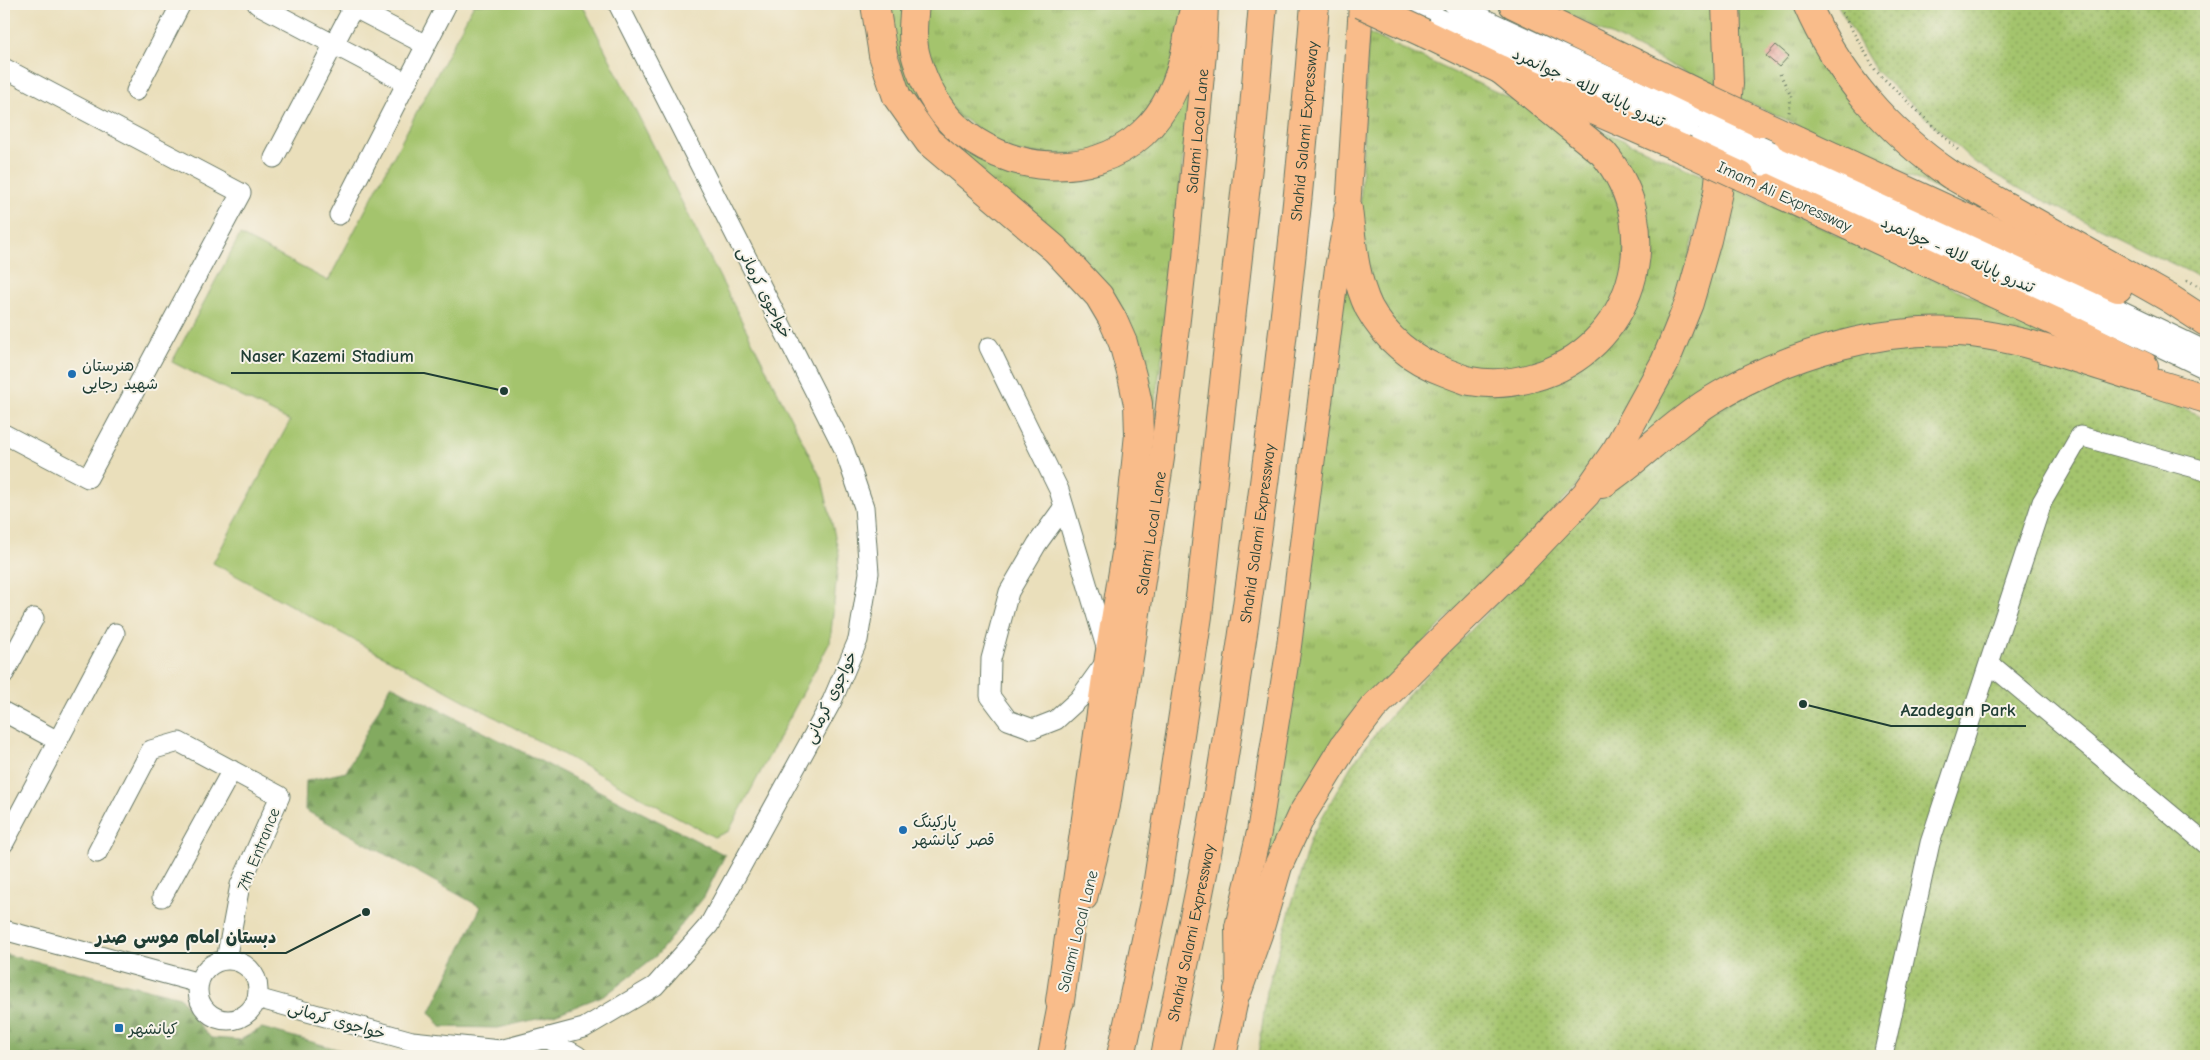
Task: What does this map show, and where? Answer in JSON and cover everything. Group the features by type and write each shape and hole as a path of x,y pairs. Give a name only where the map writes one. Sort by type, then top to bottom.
{"highway":[{"path":"876,4 883,55 897,97 924,135 954,165 1055,249 1099,296 1112,318 1123,343 1138,404 1139,434 1128,541 1108,656 1060,1001"},
{"path":"915,4 913,23 916,59 930,91 953,124 970,138 992,151 1016,160 1054,166 1075,166 1096,161 1116,152 1142,134 1160,114 1169,98 1183,62 1190,20 1196,4"},
{"path":"1121,1056 1156,893 1198,616 1252,130 1263,4"},
{"name":"Shahid Salami Expressway","path":"1165,1056 1215,806 1270,444 1296,218 1314,4"},
{"name":"Imam Ali Expressway","path":"1361,4 1426,23 1501,70 1698,126 1760,123 2206,328"},
{"name":"Imam Ali Expressway","path":"1513,4 1758,164 2060,324 2206,398"},
{"path":"1238,990 1258,934 1278,866 1301,816 1344,746 1374,708 1442,638 1522,561 1586,494 1616,449 1665,362 1689,304 1718,192 1729,84 1726,4"},
{"path":"1807,4 1829,49 1850,79 1896,132 1920,154 1951,175 2169,298 2206,322"},
{"path":"1348,208 1356,270 1360,286 1379,324 1393,341 1410,356 1431,367 1471,381 1494,383 1517,382 1552,372 1582,354 1615,319 1628,290 1637,254 1636,226 1632,205 1614,166 1603,153 1501,70"},
{"path":"1586,494 1617,474 1664,434 1710,401 1757,374 1807,354 1871,339 1937,332 1982,334 2046,348 2206,398"}],"main road":[{"name":"Salami Local Lane","path":"1050,1056 1060,1001 1108,806 1160,468 1185,258 1204,54 1206,4"},
{"path":"1224,1056 1238,990 1237,927 1258,832 1289,646 1337,268 1348,208 1361,4"}],"street":[{"path":"136,91 181,4"},
{"path":"256,4 407,83"},
{"path":"339,215 448,4"},
{"name":"خواجوی کرمانی","path":"257,998 412,1041 500,1050 584,1028 655,986 708,925 832,701 858,640 869,572 864,507 844,449 618,4"},
{"name":"تندرو پایانه لاله - جوانمرد","path":"1408,4 1426,23 1698,126"},
{"path":"1453,4 1698,126 1758,164 2060,281 2206,351"},
{"path":"274,158 334,44 352,5 426,45"},
{"path":"4,68 241,193 88,478 4,434"},
{"name":"تندرو پایانه لاله - جوانمرد","path":"1758,164 2036,288 2206,369"},
{"path":"989,347 1059,490 1108,656 1079,698 1056,720 1033,729 1008,720 990,696 991,659 1009,592 1037,544 1063,508"},
{"path":"1883,1056 1930,843 2042,502 2080,436 2206,471"},
{"path":"4,674 34,618"},
{"path":"4,842 115,633"},
{"path":"1989,663 2206,844"},
{"path":"4,712 58,741"},
{"path":"97,853 151,750 179,742 232,770 162,898"},
{"name":"7th Entrance","path":"226,960 240,885 280,796 232,770"},
{"path":"4,930 199,983"},
{"path":"226,960 244,965 251,971 258,988 257,998 247,1013 230,1020 221,1020 205,1010 198,993 199,983 209,967 226,960"},
{"path":"547,1038 578,1056"}],"path":[{"path":"1837,4 1876,71 1965,157"},
{"path":"1780,74 1791,96 1788,115"},
{"path":"2180,277 2206,290"}],"green space":[{"path":"474,4 582,4 822,480 839,554 830,642 729,831 714,837 213,563 290,421 172,362 240,235 328,281"},
{"path":"886,4 908,4 908,50 992,158 1135,149 1196,22 1166,332 1152,421 1131,334 937,135 908,93 890,28"},
{"path":"921,4 1186,4 1181,45 1152,115 1095,156 1013,152 949,109 920,36"},
{"path":"1549,4 1717,4 1717,88"},
{"path":"1737,4 1797,4 1834,73 2055,243 1737,97"},
{"path":"1837,4 2206,4 2206,280 2022,190 1973,161 1876,71"},
{"path":"1368,33 1514,100 1545,117 1580,141 1623,194 1625,290 1564,360 1485,376 1414,349 1372,295 1360,211"},
{"path":"1587,124 1710,179 1671,323 1612,438 1575,488 1383,684 1250,915 1348,235 1393,349 1536,387 1644,273"},
{"path":"1728,185 2080,346 1630,446"},
{"path":"1973,339 2158,395 2206,419 2206,1056 1258,1056 1267,991 1311,837 1351,766 1382,725 1418,684 1570,527 1661,443 1818,356"},
{"path":"391,685 725,855 704,897 657,955 607,994 554,1015 498,1028 441,1027 430,1012 481,907 305,810 306,781 346,772"},
{"path":"4,954 180,997 197,1022 211,1038 240,1040 262,1028 362,1056 4,1056"}],"building":[{"path":"1776,45 1789,56 1779,67 1766,56"}],"place":[{"name":"هنرستان شهید رجایی","path":"72,374"},
{"name":"Naser Kazemi Stadium","path":"504,391"},
{"name":"Azadegan Park","path":"1803,704"},
{"name":"پارکینگ قصر کیانشهر","path":"903,830"},
{"name":"دبستان امام موسی صدر","path":"366,912"},
{"name":"کیانشهر","path":"119,1028"}]}
